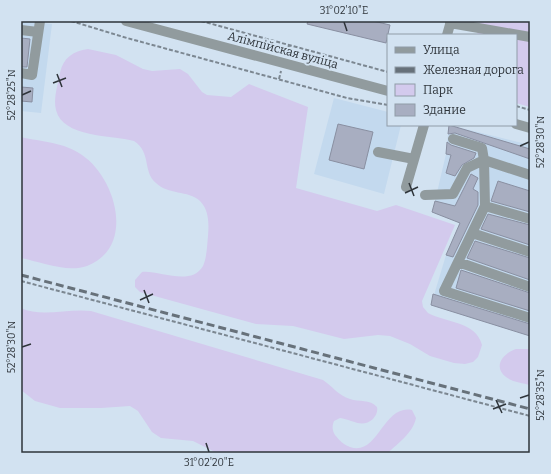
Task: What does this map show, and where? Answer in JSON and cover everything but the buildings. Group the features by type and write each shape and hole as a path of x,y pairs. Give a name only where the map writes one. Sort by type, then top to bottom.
{"street":[{"path":"21,73 32,75 40,21"},
{"name":"Алімпійская вуліца","path":"126,21 387,91"},
{"path":"447,34 450,22 510,34"},
{"path":"21,30 38,32"},
{"path":"517,35 530,38"},
{"path":"517,124 530,128"},
{"path":"406,187 424,126"},
{"path":"453,139 482,148 484,160 485,206 444,291 530,318"},
{"path":"378,152 414,159"},
{"path":"425,195 454,194 466,168 484,160 530,175"},
{"path":"485,206 530,219"},
{"path":"472,233 530,252"},
{"path":"458,262 530,287"}],"path":[{"path":"71,21 347,98 387,105"},
{"path":"202,21 387,72"},
{"path":"517,106 530,110"},
{"path":"21,281 530,416"}],"shaded area":[{"path":"21,21 52,24 41,113 21,111"},
{"path":"334,98 387,112 387,126 401,126 384,194 314,174"},
{"path":"449,126 530,145 530,336 431,305 446,255 460,223 435,201 446,154"}],"green space":[{"path":"480,21 530,21 530,107 517,103 517,34 477,34"},
{"path":"88,49 116,55 143,69 152,71 180,69 188,74 202,92 207,95 231,97 249,84 308,107 296,188 377,211 396,205 455,225 422,301 423,307 428,313 460,324 474,331 479,337 482,345 478,357 473,362 465,364 454,363 430,356 410,344 390,336 378,335 344,339 293,326 256,324 140,292 135,287 135,280 142,272 183,277 191,276 198,272 203,266 206,255 208,217 200,201 190,195 161,187 156,183 149,173 143,151 134,141 78,131 68,126 60,119 56,110 55,101 61,68 66,59 70,56 78,51"},
{"path":"21,137 68,147 82,155 94,166 104,179 116,212 116,229 112,244 102,257 87,266 79,268 63,268 21,258"},
{"path":"21,308 29,311 46,313 82,310 91,311 323,380 346,398 368,402 377,407 376,415 369,422 356,423 340,418 334,421 333,431 335,435 350,447 360,448 367,445 394,415 402,410 412,410 416,418 408,433 388,453 217,453 193,441 161,438 152,432 138,411 130,406 60,408 35,401 21,390"},
{"path":"516,349 530,349 530,385 508,379 500,369 501,360 507,354"}],"railway":[{"path":"21,275 530,409"}]}
